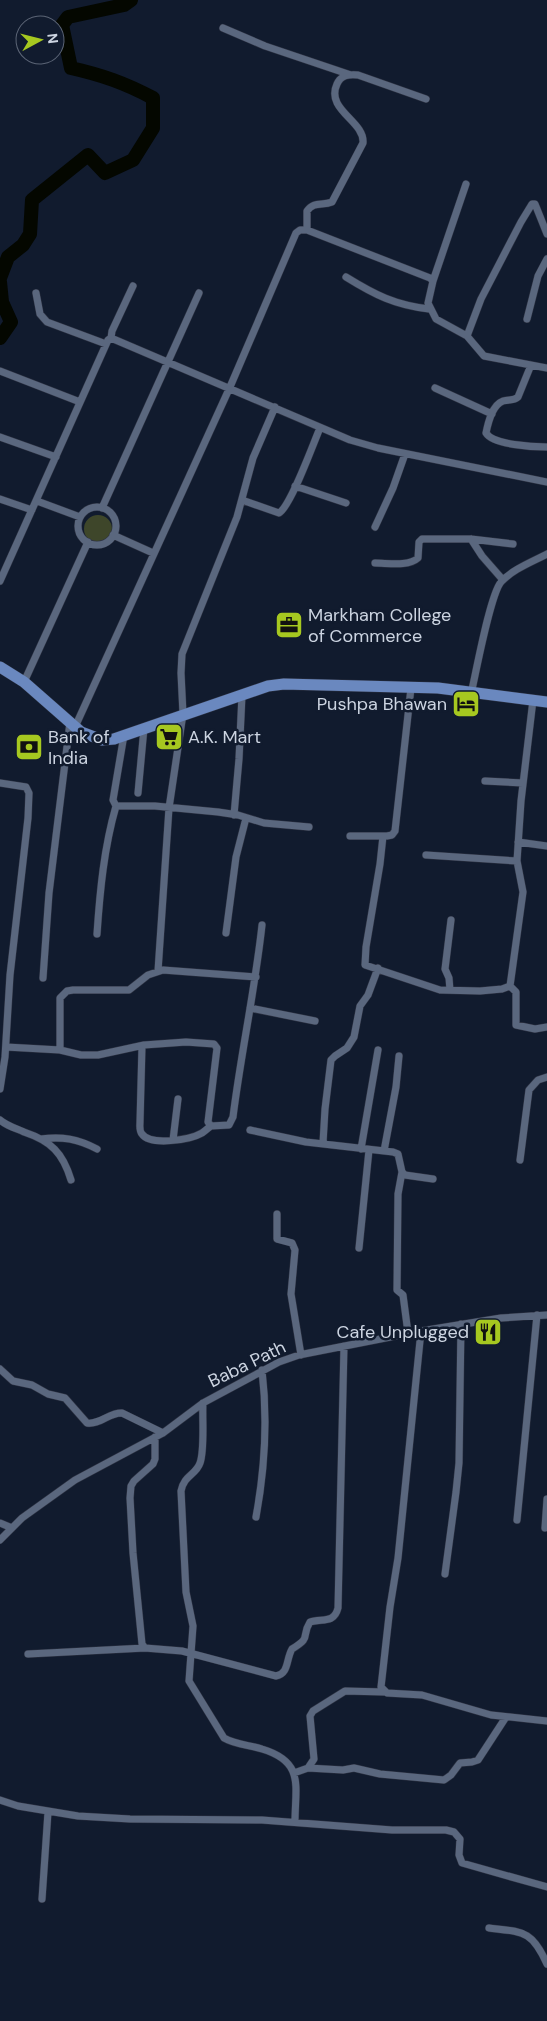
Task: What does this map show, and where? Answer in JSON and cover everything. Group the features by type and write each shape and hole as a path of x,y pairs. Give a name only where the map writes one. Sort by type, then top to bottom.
{"main road":[{"path":"0,667 24,682 72,725 86,735 102,740 114,739 144,727 268,686 284,684 438,688 471,694 547,702"}],"street":[{"path":"222,28 265,46 351,74 370,78 426,99"},
{"path":"307,230 307,211 316,204 332,202 363,143 362,135 344,114 335,95 336,85 341,78 351,74"},
{"path":"466,184 433,281 428,303 429,309 436,319 467,336 484,356 547,368"},
{"path":"467,336 480,299 532,204 535,204 538,209 547,234"},
{"path":"43,978 49,893 72,725 230,387 296,233 300,230 307,230 419,272 433,281"},
{"path":"527,319 538,276 547,259"},
{"path":"346,277 373,294 398,304 429,309"},
{"path":"0,581 133,286"},
{"path":"36,293 40,314 47,322 106,344"},
{"path":"102,508 199,293"},
{"path":"111,338 230,387 320,428 369,445 547,482"},
{"path":"531,365 518,397 501,402 492,414 486,433 489,437 516,445 547,447"},
{"path":"0,372 80,402"},
{"path":"435,388 492,414"},
{"path":"158,971 169,808 183,714 180,673 182,654 235,524 253,458 275,408"},
{"path":"242,500 279,513 295,486 320,428"},
{"path":"0,437 56,457"},
{"path":"375,527 393,488 405,454"},
{"path":"295,486 346,503"},
{"path":"0,500 32,510"},
{"path":"37,501 80,517"},
{"path":"102,508 114,518 115,529 113,535 105,543 93,544 88,542 83,539 78,528 80,517 87,509 102,508"},
{"path":"113,535 153,553"},
{"path":"471,539 482,556 503,580"},
{"path":"375,563 409,563 414,561 418,558 419,542 422,540 471,539 513,544"},
{"path":"24,682 88,542"},
{"path":"471,694 493,598 503,580 520,567 547,554"},
{"path":"350,836 392,836 395,831 411,688"},
{"path":"234,815 242,695"},
{"path":"510,986 523,892 517,861 523,782 533,700"},
{"path":"138,793 144,727"},
{"path":"97,934 104,861 116,806 114,800 124,735"},
{"path":"485,781 523,782"},
{"path":"0,783 26,787 28,793 28,818 3,1027 6,1047 0,1089"},
{"path":"116,806 169,808 234,815 264,823 309,827"},
{"path":"226,933 236,857 246,818"},
{"path":"383,836 364,963 436,988 450,990 502,989 510,986"},
{"path":"518,842 547,846"},
{"path":"426,855 517,861"},
{"path":"450,990 449,978 445,969 451,920"},
{"path":"142,1046 140,1132 142,1135 153,1140 173,1140 191,1137 211,1126 227,1126 232,1121 256,978 262,925"},
{"path":"323,1144 331,1060 346,1048 354,1038 360,1006 368,995 378,968"},
{"path":"60,1050 60,998 66,991 81,989 129,990 148,975 158,971 256,978"},
{"path":"510,986 516,992 516,1025 535,1029 547,1027"},
{"path":"250,1008 314,1021"},
{"path":"6,1047 60,1050 81,1055 98,1055 142,1046 186,1042 216,1045 216,1058 208,1113 208,1122 211,1126"},
{"path":"359,1248 365,1150 378,1050"},
{"path":"384,1151 396,1087 399,1056"},
{"path":"520,1160 529,1090 538,1080 547,1077"},
{"path":"173,1140 178,1099"},
{"path":"0,1120 7,1125 41,1139 54,1148 66,1162 70,1180"},
{"path":"250,1130 306,1142 398,1154 402,1172 398,1194 397,1290 403,1295 408,1333"},
{"path":"41,1139 61,1137 84,1143 97,1149"},
{"path":"402,1172 404,1175 433,1178"},
{"path":"277,1214 277,1239 292,1244 295,1250 291,1294 301,1355"},
{"path":"517,1520 537,1315"},
{"name":"Baba Path","path":"0,1540 37,1506 76,1480 163,1433 203,1403 278,1362 301,1355 421,1330 547,1315"},
{"path":"445,1574 459,1463 461,1324"},
{"path":"384,1692 381,1683 398,1558 421,1330"},
{"path":"28,1654 145,1648 191,1654 276,1676 280,1675 286,1668 292,1649 306,1638 310,1622 330,1620 336,1614 344,1346"},
{"path":"0,1368 13,1381 65,1398 87,1423 94,1423 116,1413 122,1413 163,1433"},
{"path":"256,1517 263,1478 266,1445 266,1412 262,1370"},
{"path":"203,1403 201,1460 196,1470 185,1478 181,1491 186,1592 193,1626 189,1681 220,1733 230,1741 264,1749 288,1762 294,1773 294,1822"},
{"path":"145,1648 140,1638 130,1498 131,1486 134,1481 153,1464 155,1459 155,1437"},
{"path":"544,1528 547,1499"},
{"path":"0,1523 12,1528"},
{"path":"308,1768 314,1759 310,1716 313,1711 345,1691 384,1692 430,1697 491,1715 547,1721"},
{"path":"294,1773 308,1768 343,1770 357,1768 380,1774 444,1780 451,1775 460,1763 478,1760 506,1717"},
{"path":"0,1800 9,1804 48,1812 78,1816 130,1819 262,1820 392,1830 446,1830 454,1832 460,1839 459,1855 462,1863 547,1887"},
{"path":"42,1899 48,1812"},
{"path":"489,1928 523,1933 532,1938 538,1945 547,1964"}],"green space":[{"path":"98,515 108,519 112,529 108,539 98,543 88,539 84,529 88,519"}],"waterway":[{"path":"0,278 8,257 23,245 30,234 32,200 88,155 105,173 133,160 153,128 153,98 113,80 71,68 62,25 68,17 124,5 131,0"},
{"path":"0,282 2,302 11,322 0,338"}],"place":[{"name":"Markham College of Commerce","path":"289,625"},
{"name":"Pushpa Bhawan","path":"466,704"},
{"name":"A.K. Mart","path":"169,737"},
{"name":"Bank of India","path":"29,747"},
{"name":"Cafe Unplugged","path":"488,1332"}]}
